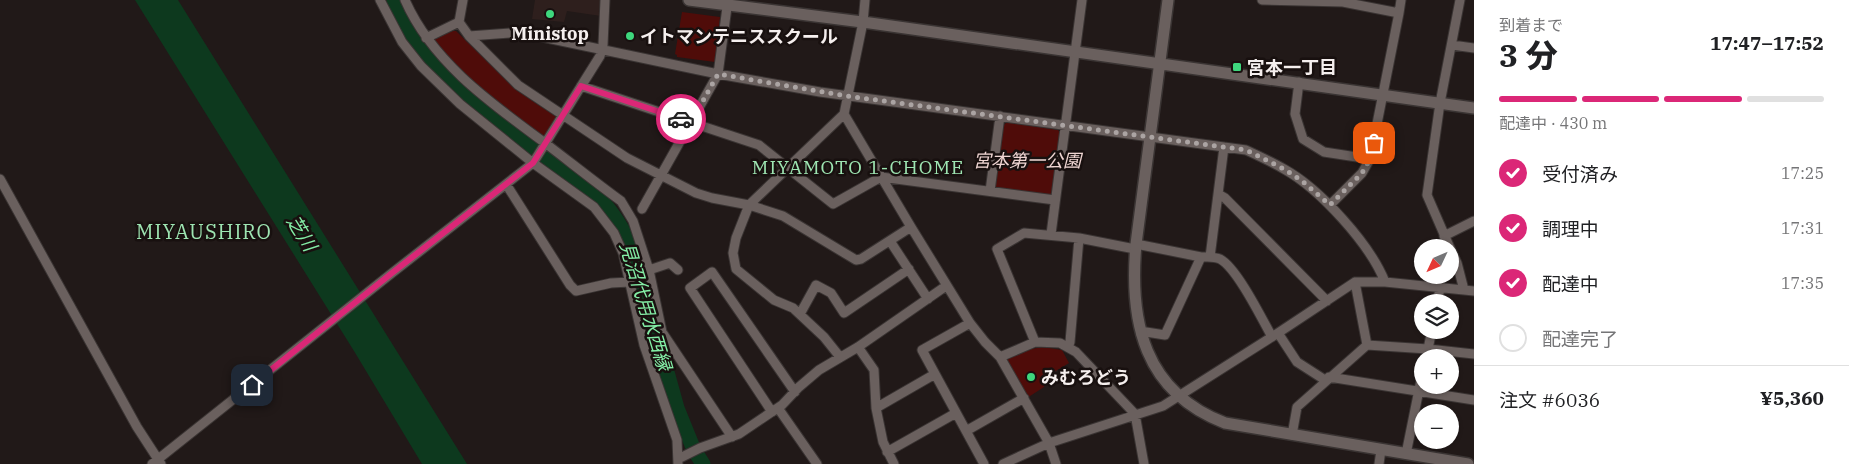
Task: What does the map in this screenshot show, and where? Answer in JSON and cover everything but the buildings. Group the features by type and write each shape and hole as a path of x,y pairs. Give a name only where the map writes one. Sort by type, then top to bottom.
{"street":[{"path":"380,0 402,42 421,66 460,104 594,207 614,233 623,253 644,344 677,440 678,462"},
{"path":"405,0 414,20 426,38 465,80 544,145 621,201 637,215 662,332 732,437"},
{"path":"463,0 459,22 470,36 518,85 628,158 660,176 696,193 749,205 783,216 856,260 861,259 911,228"},
{"path":"0,179 157,462 535,161 601,51 605,0"},
{"path":"689,0 728,3 1474,108"},
{"path":"840,357 824,338 793,308 774,300 736,269 732,253 749,205 844,114 863,22 865,0"},
{"path":"1051,234 1082,0"},
{"path":"1168,0 1136,246 1135,295 1141,334 1150,357 1162,376 1180,395 1202,412 1225,423 1468,464"},
{"path":"1262,0 1343,1 1399,13"},
{"path":"1330,205 1362,173 1370,159 1401,0"},
{"path":"1446,239 1428,195 1440,103 1460,0"},
{"path":"637,215 718,74 728,3"},
{"path":"426,38 459,22"},
{"path":"470,36 511,33 528,34 601,51 718,74 847,96 1246,150 1284,169 1302,181 1330,205 1378,266 1385,282"},
{"path":"1452,45 1474,48"},
{"path":"1299,82 1295,114 1303,138 1324,152 1370,159"},
{"path":"581,86 759,145 834,204 881,177 1055,200"},
{"path":"844,114 946,286 984,342 1000,357 1049,444 1056,464"},
{"path":"990,191 1000,116"},
{"path":"1141,334 1146,332 1165,335 1205,257 1218,194 1224,147"},
{"path":"506,184 570,285 576,291 611,283 630,282"},
{"path":"1218,194 1225,198 1327,301"},
{"path":"1444,236 1474,221"},
{"path":"1036,342 997,249 1024,233 1051,234 1221,260 1236,275 1275,335 1296,362 1327,379 1414,391"},
{"path":"1068,348 1079,238"},
{"path":"890,241 928,298"},
{"path":"649,270 670,263 678,270"},
{"path":"1003,464 1049,444 1163,406 1355,282 1385,282 1440,289 1469,290 1459,268"},
{"path":"800,314 816,285 831,293 844,313 909,269"},
{"path":"795,392 712,272 690,288 775,410 817,464"},
{"path":"1355,282 1367,345"},
{"path":"678,462 700,448 739,434 775,410 819,370 858,347 946,286"},
{"path":"1439,294 1440,289"},
{"path":"970,323 922,350 984,464"},
{"path":"1000,357 1036,342 1060,343 1076,352 1135,414 1144,464"},
{"path":"1292,435 1297,407 1367,345 1414,351"},
{"path":"858,347 874,370 876,408 882,442 894,464"},
{"path":"1459,354 1474,354"},
{"path":"876,408 935,374"},
{"path":"1406,454 1419,394"},
{"path":"1433,394 1474,400"},
{"path":"966,431 1024,398"},
{"path":"887,452 956,413"},
{"path":"1379,464 1381,450"},
{"path":"1024,455 1028,464"}],"shaded area":[{"path":"535,0 601,0 601,16 567,11 564,22 532,19"}],"green space":[{"path":"682,12 720,17 715,62 677,57 675,54"},
{"path":"456,31 516,90 555,116 556,119 545,138 512,117 458,69 433,42 435,38"},
{"name":"宮本第一公園","path":"1007,122 1058,130 1060,133 1052,194 1048,196 995,187 1003,126"},
{"path":"1043,347 1062,350 1069,363 1049,375 1044,387 1027,398 1007,362 1008,358 1031,349"}],"water":[{"name":"芝川","path":"135,0 178,0 467,464 422,464 354,351"}],"waterway":[{"name":"見沼代用水西縁","path":"394,0 404,24 417,46 433,64 467,96 598,197 614,217 634,253 677,408 694,450 703,464"}],"way so far":[{"path":"681,119 691,122 718,74 847,96 1246,150 1284,169 1302,181 1330,205 1362,173 1370,159 1374,143"}],"place":[{"name":"Ministop","path":"550,14"},
{"name":"イトマンテニススクール","path":"630,36"},
{"name":"宮本一丁目","path":"1237,67"},
{"name":"みむろどう","path":"1031,377"}],"district":[{"name":"MIYAMOTO 1-CHOME","path":"858,167"},
{"name":"MIYAUSHIRO","path":"204,231"}],"route":[{"path":"252,385 533,163 581,86 681,119"}]}
